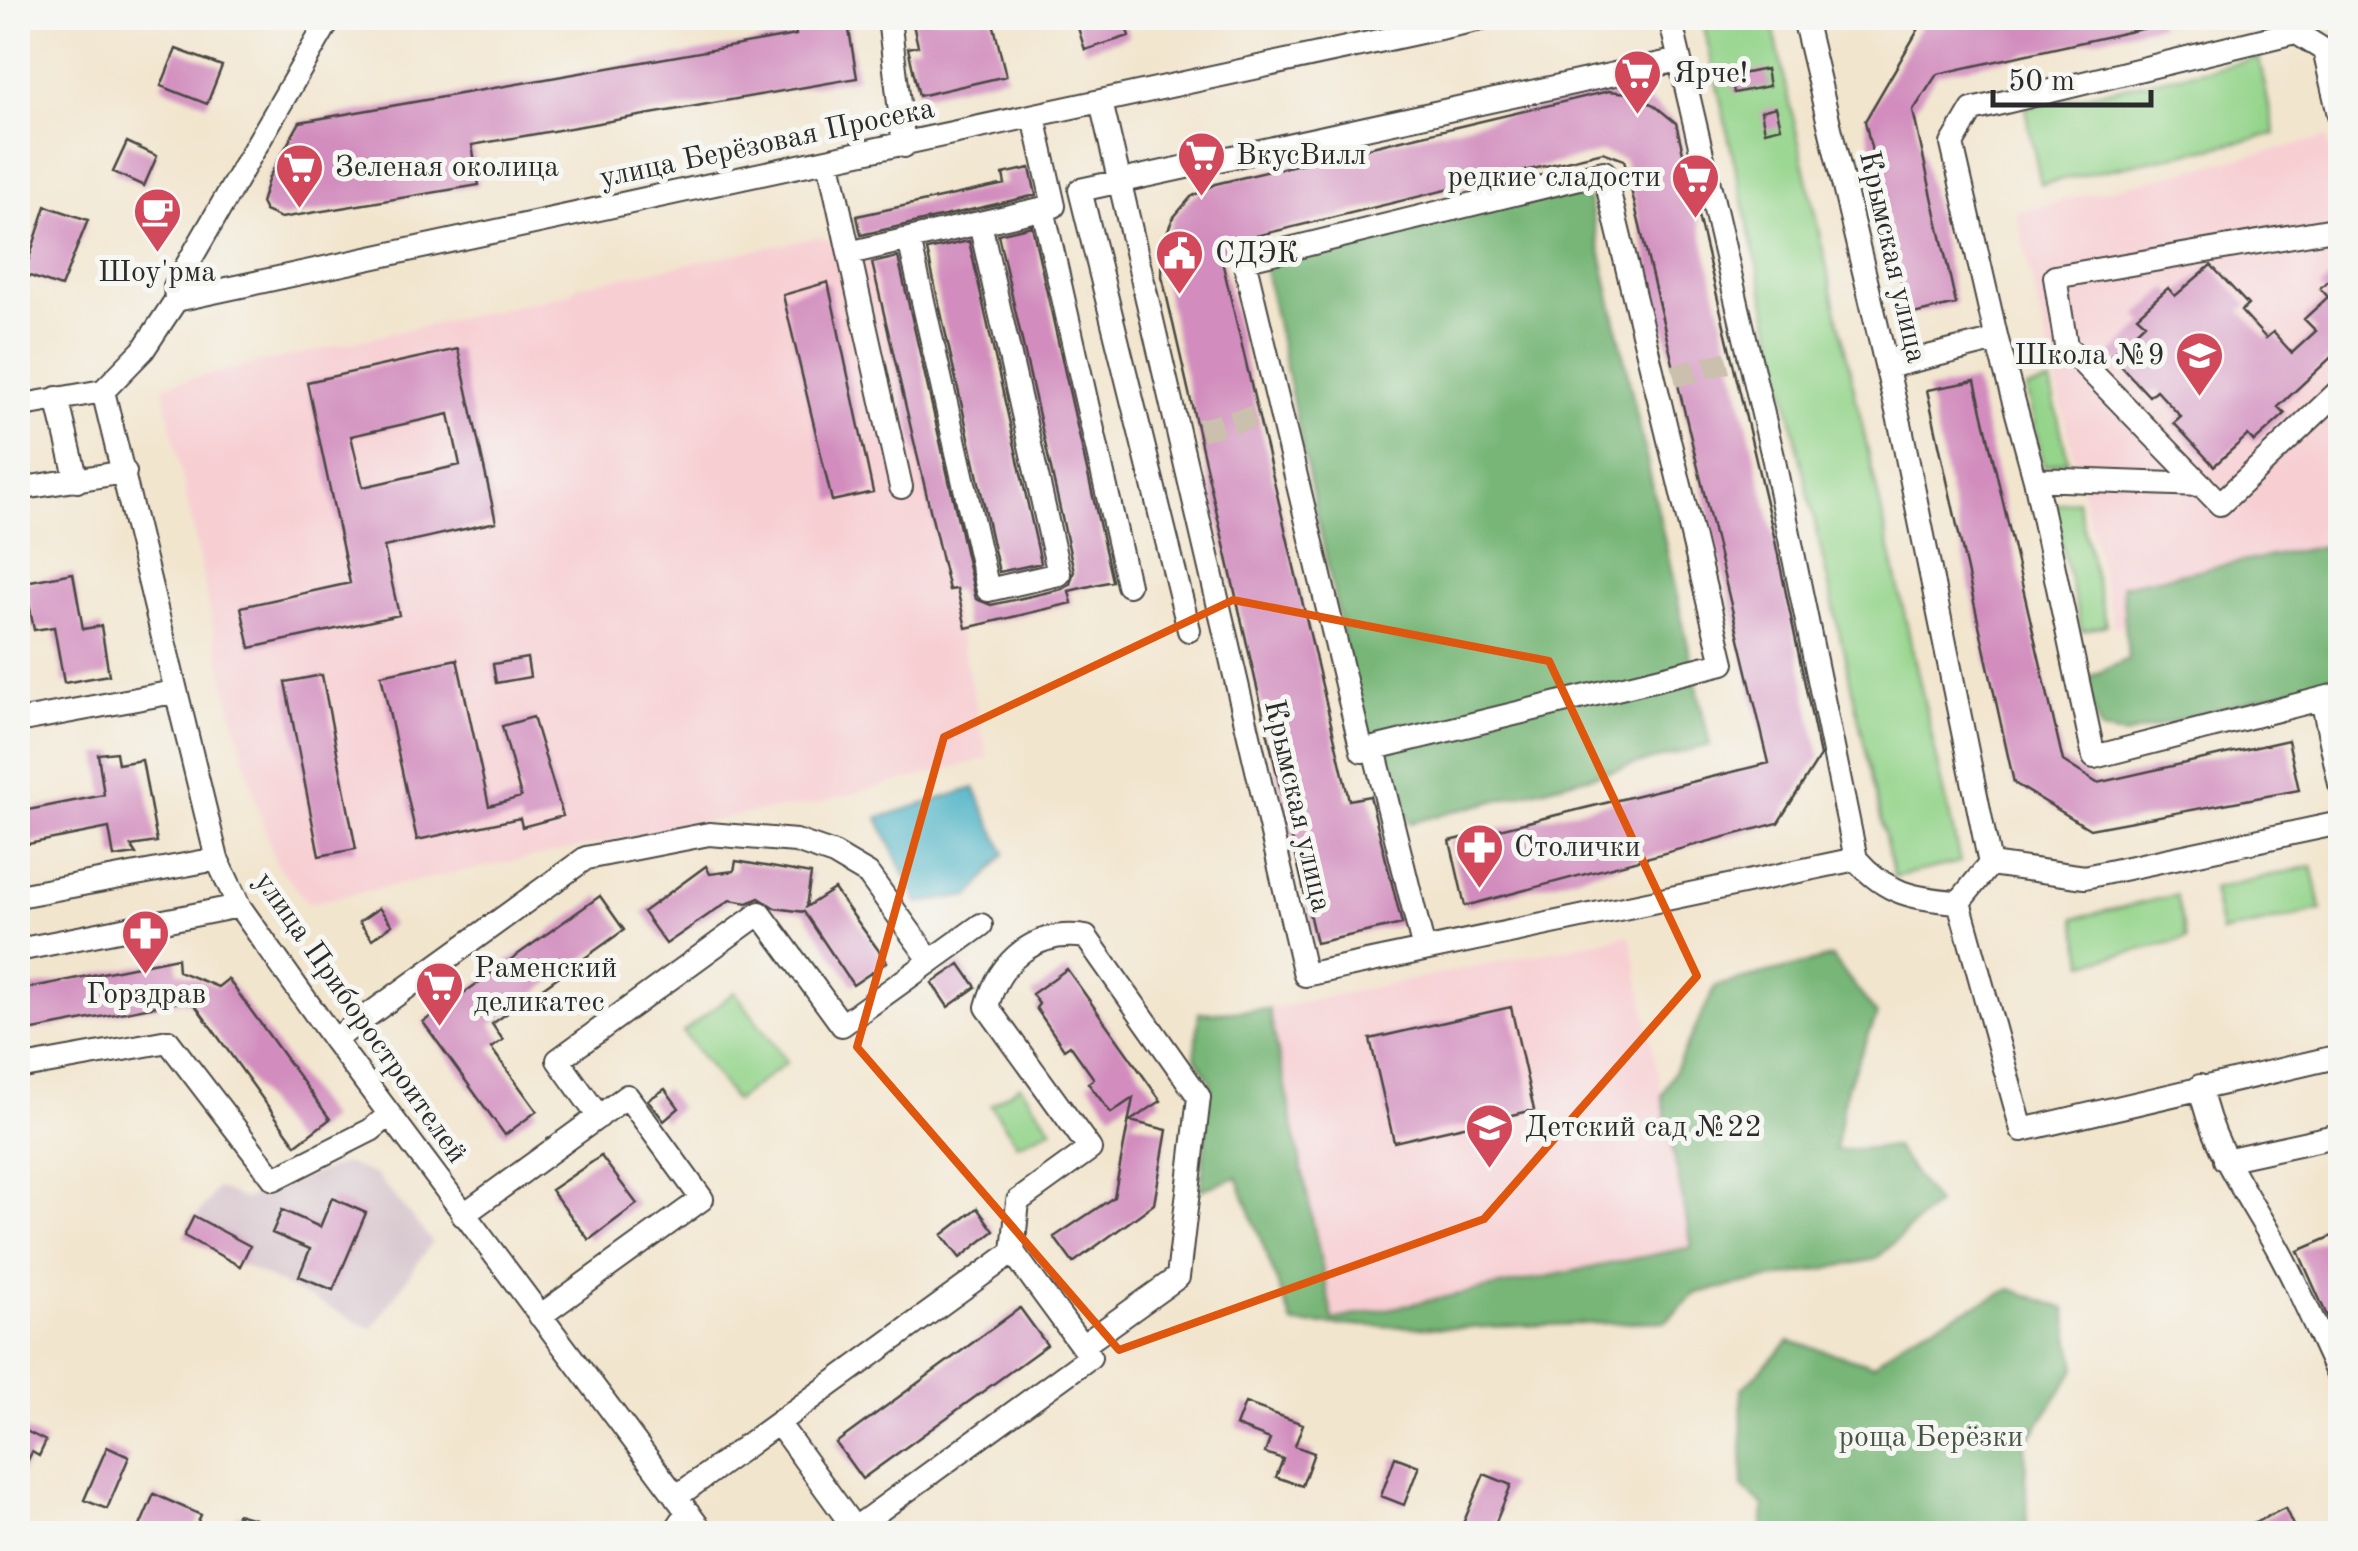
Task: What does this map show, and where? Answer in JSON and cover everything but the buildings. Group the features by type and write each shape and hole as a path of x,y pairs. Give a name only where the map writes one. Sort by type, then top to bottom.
{"street":[{"path":"18,406 57,398 99,397 144,350 176,300 176,286 191,257 330,18"},
{"path":"890,18 904,146"},
{"name":"улица Берёзовая Просека","path":"176,300 1486,18"},
{"path":"1670,18 1740,359 1774,460 1856,859 1873,879 1907,898 1959,902"},
{"name":"Крымская улица","path":"1804,18 1887,367 1990,864"},
{"path":"2340,119 2324,50 2296,32 1972,110 1952,144 1997,340 2035,480 2094,757 2331,696 2340,784"},
{"path":"1189,630 1080,190 1679,60"},
{"name":"Крымская улица","path":"1101,102 1190,432 1305,975 1856,859"},
{"path":"849,253 1054,206 1034,117"},
{"path":"828,162 901,486"},
{"path":"1604,172 1664,378 1723,663 1374,749 1362,751 1270,413 1244,260 1604,172"},
{"path":"1043,209 1128,586"},
{"path":"909,240 988,590 1059,574 980,223"},
{"path":"2340,228 2055,277 2066,346 2220,504 2337,393 2340,397"},
{"path":"1887,367 1997,340"},
{"name":"улица Приборостроителей","path":"99,397 125,472 216,859 238,906 389,1116 704,1534"},
{"path":"57,398 77,481"},
{"path":"18,490 125,472"},
{"path":"2035,480 2202,485"},
{"path":"18,722 174,692"},
{"path":"1374,749 1424,950"},
{"path":"1959,902 1990,864 2084,877 2340,823"},
{"path":"334,1040 586,858 709,834 796,842 834,854 868,874 931,961"},
{"path":"18,896 216,859"},
{"path":"1959,902 2022,1130 2340,1056"},
{"path":"18,950 238,906"},
{"path":"600,1116 558,1060 760,913 842,1026 980,925"},
{"path":"778,1423 850,1531 1090,1358 1013,1252 1018,1201 1090,1149 987,1007 996,977 1020,952 1048,937 1086,937 1200,1096 1178,1276 1082,1346"},
{"path":"18,1068 168,1041 274,1179 370,1130 389,1116"},
{"path":"2200,1086 2206,1120 2224,1160 2280,1253 2340,1379"},
{"path":"463,1215 627,1096 702,1198 540,1316"},
{"path":"2224,1160 2340,1136"},
{"path":"673,1534 671,1530 682,1504 778,1423 1013,1252"}],"highlighted area":[{"path":"1233,600 1549,661 1697,976 1484,1219 1119,1350 857,1047 944,737"}],"shaded area":[{"name":"Школа №9","path":"2327,137 2340,180 2340,573 2114,627 2016,212"},
{"path":"819,237 871,255 988,758 815,804 744,814 308,903 276,863 258,808 227,693 163,385 572,293 577,286"},
{"name":"Детский сад №22","path":"1630,935 1693,1247 1333,1321 1269,1009"},
{"path":"345,1163 376,1175 432,1242 372,1329 184,1236 217,1188 244,1199"}],"green space":[{"path":"1702,18 1771,18 1960,862 1894,877"},
{"path":"2259,58 2275,134 2041,184 2025,108"},
{"path":"1545,187 1589,200 1710,745 1410,823 1370,743 1349,667 1263,260"},
{"path":"2050,383 2068,460 2044,466 2026,389"},
{"path":"2077,500 2106,625 2082,631 2052,506"},
{"path":"2340,543 2340,676 2125,735 2101,731 2083,680 2128,659 2122,585"},
{"path":"2312,866 2322,910 2221,933 2212,889"},
{"path":"2176,895 2186,939 2085,963 2075,918"},
{"path":"1832,957 1877,1015 1847,1087 1835,1150 1895,1147 1936,1204 1876,1259 1696,1293 1666,1321 1456,1328 1293,1324 1237,1177 1201,1190 1210,1080 1195,1057 1199,1013 1269,1009 1333,1320 1692,1247 1662,1096 1716,986"},
{"path":"735,992 787,1062 735,1101 683,1032"},
{"path":"1020,1085 1052,1129 1017,1144 991,1105"},
{"name":"роща Берёзки","path":"2011,1289 2065,1309 2076,1368 2025,1445 2027,1533 1762,1533 1764,1506 1743,1488 1741,1390 1789,1341 1873,1365 1909,1336"}],"water":[{"path":"974,788 1005,853 971,896 918,903 878,818"}],"tunnel":[{"path":"1674,376 1733,361"},
{"path":"1200,430 1260,415"}],"place":[{"name":"Ярче!","path":"1638,116"},
{"name":"ВкусВилл","path":"1201,198"},
{"name":"Зеленая околица","path":"300,210"},
{"name":"редкие сладости","path":"1696,220"},
{"name":"Шоу'рма","path":"157,254"},
{"name":"СДЭК","path":"1180,296"},
{"name":"Школа №9","path":"2200,398"},
{"name":"Столички","path":"1479,890"},
{"name":"Горздрав","path":"146,976"},
{"name":"Раменский деликатес","path":"439,1028"},
{"name":"Детский сад №22","path":"1490,1170"}]}
